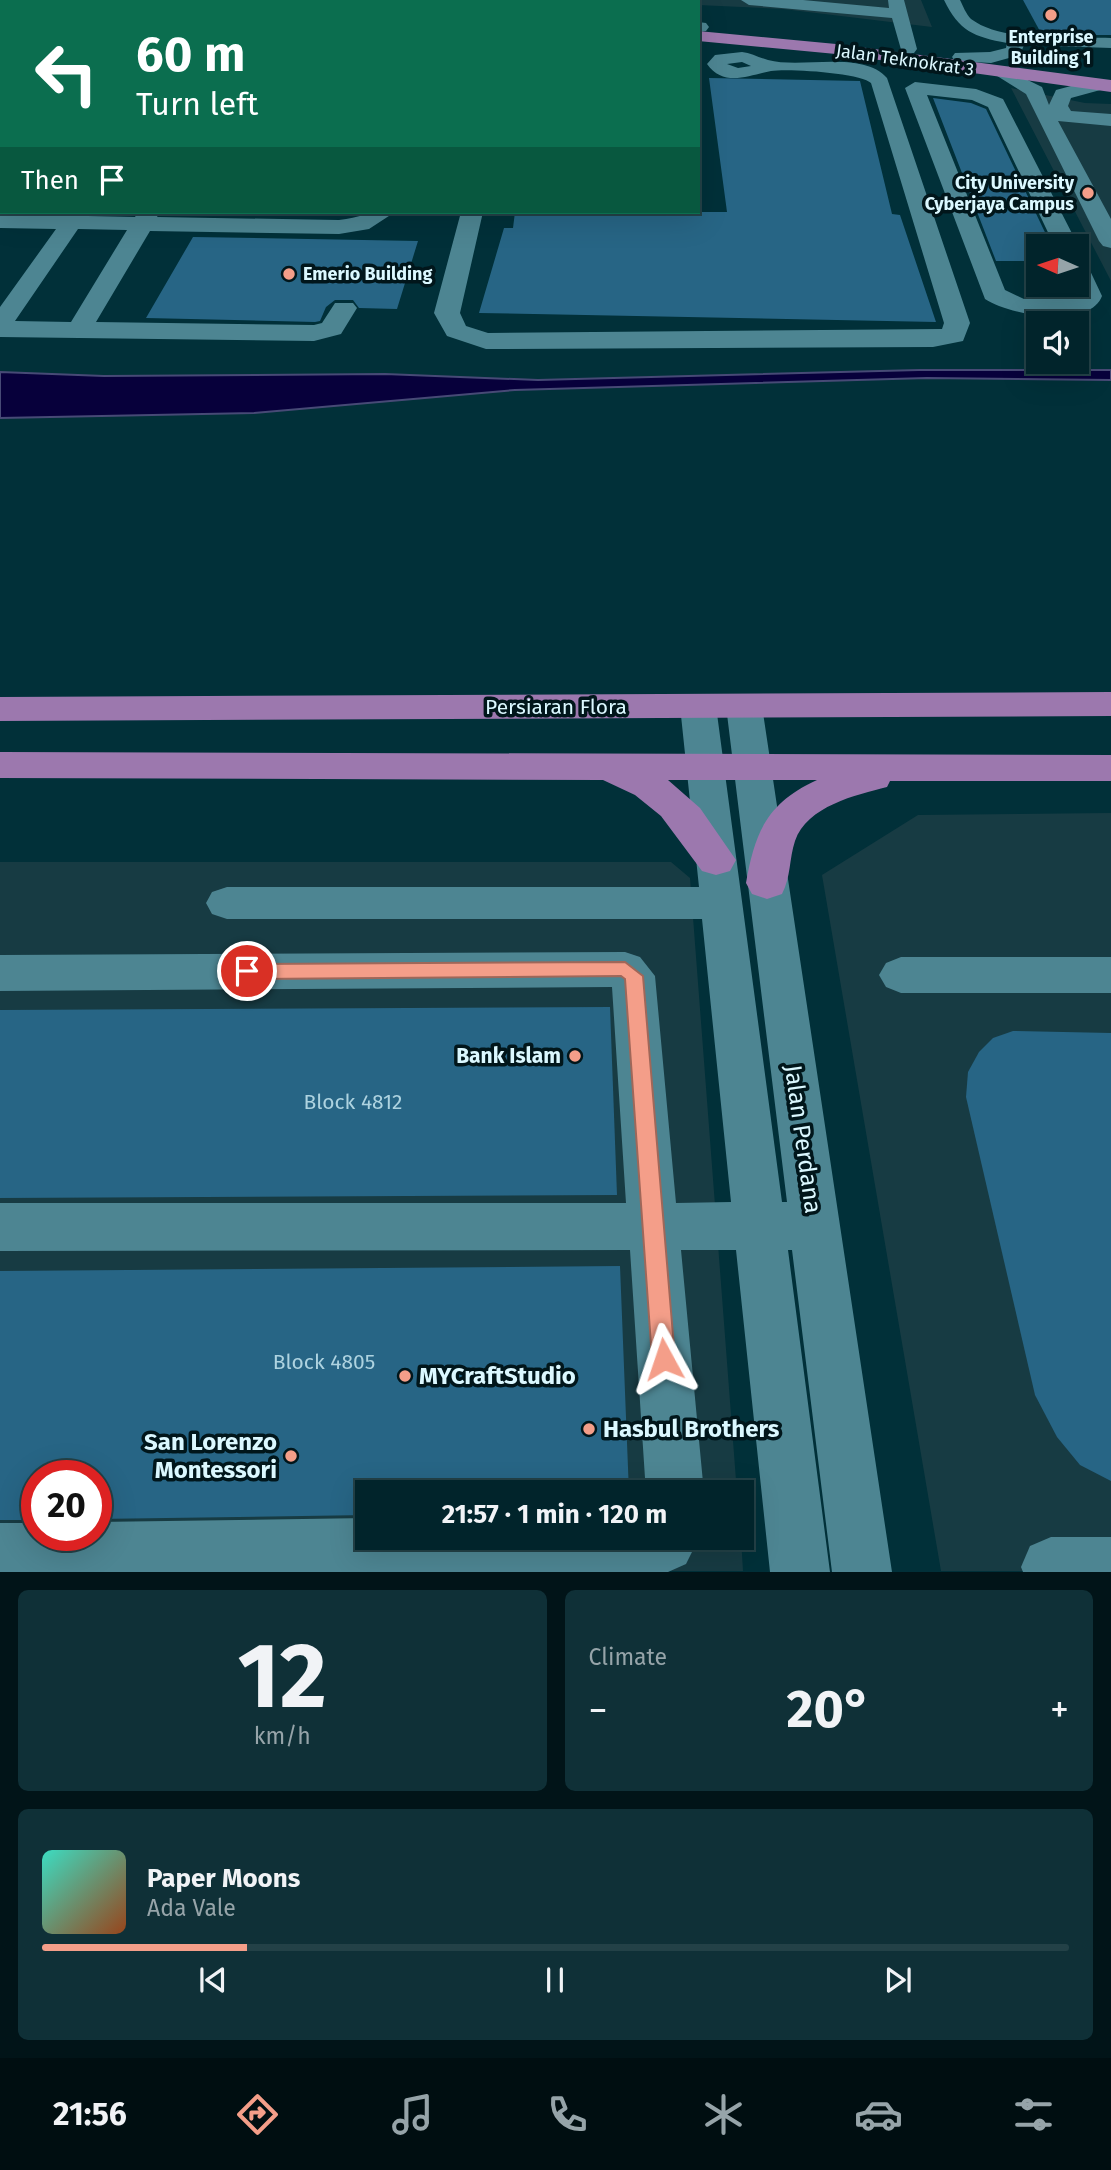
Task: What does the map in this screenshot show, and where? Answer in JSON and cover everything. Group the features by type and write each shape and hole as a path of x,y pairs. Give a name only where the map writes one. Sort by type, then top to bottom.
{"main road":[{"name":"Jalan Teknokrat 3","path":"700,29 908,49 1003,74 1101,79"},
{"name":"Jalan Teknokrat 3","path":"700,29 927,63 962,63 1101,79"},
{"name":"Persiaran Flora","path":"0,709 1111,704"},
{"path":"0,765 1111,768"},
{"path":"605,766 658,790 696,828 718,882"},
{"path":"767,883 774,844 780,830 796,811 817,797 851,782 923,768"}],"street":[{"path":"749,0 897,7 908,49"},
{"path":"952,0 963,22 986,32 1025,38 1111,43"},
{"path":"950,92 962,63 1004,56 1014,51 1025,38"},
{"path":"1025,38 1034,56 1101,79"},
{"path":"927,63 915,81 918,97 994,294 1002,300 1023,306 1080,306 1088,301 1089,294"},
{"path":"472,214 447,313 456,331 486,341 933,339 954,335 957,323 880,82 873,74 859,70 762,65 758,70 740,73 707,64"},
{"path":"1003,74 1035,91 1054,116 1111,241"},
{"path":"1054,116 1063,94 1101,79"},
{"path":"918,97 950,92 988,98 1000,107 1061,234"},
{"path":"918,97 1000,107"},
{"path":"1054,116 1108,125"},
{"path":"0,221 76,217 352,226 381,214"},
{"path":"0,327 76,217"},
{"path":"79,330 145,218"},
{"path":"0,327 314,333 332,329 344,308"},
{"path":"698,706 800,1572"},
{"name":"Jalan Perdana","path":"744,706 862,1572"},
{"path":"227,903 718,882"},
{"path":"0,973 625,969 634,976 674,1480"},
{"path":"901,975 1111,975"},
{"path":"0,1227 815,1226"},
{"path":"0,1553 355,1548"},
{"path":"1051,1567 1111,1567"}],"shaded area":[{"path":"700,0 921,0 932,27 783,9 700,5"},
{"name":"City University Cyberjaya Campus","path":"1011,88 1085,103 1111,104 1111,281"},
{"path":"919,370 1026,370 1026,374 1089,374 1089,370 1111,370 1111,380 927,378 515,390 254,413 0,418 0,372 104,376 385,374 538,380"},
{"path":"1111,813 1111,1571 941,1571 822,875 918,815"},
{"path":"0,862 671,862 690,878 736,1480 355,1480 355,1550 742,1550 743,1571 0,1571"}],"building":[{"name":"Enterprise Building 1","path":"1023,0 1111,0 1111,35 1042,35"},
{"path":"709,78 860,81 892,214 900,215 936,322 479,313 504,228 513,228 515,214 727,212"},
{"path":"933,98 971,103 986,109 1046,234 1026,234 1026,261 996,261"},
{"name":"Emerio Building","path":"193,237 418,241 397,309 359,308 353,300 335,300 326,307 320,321 315,322 146,318"},
{"path":"610,1007 617,1195 0,1198 0,1010"},
{"path":"1013,1031 1111,1033 1111,1481 1080,1465 1057,1437 1035,1395 966,1097 968,1072 979,1052 993,1038"},
{"path":"620,1266 628,1480 355,1480 355,1515 112,1519 112,1460 21,1460 21,1520 0,1520 0,1271"}],"place":[{"name":"Enterprise Building 1","path":"1051,15"},
{"name":"City University Cyberjaya Campus","path":"1088,193"},
{"name":"Emerio Building","path":"289,274"},
{"name":"Bank Islam","path":"575,1056"},
{"name":"MYCraftStudio","path":"405,1376"},
{"name":"Hasbul Brothers","path":"589,1429"},
{"name":"San Lorenzo Montessori","path":"291,1456"}],"route":[{"path":"247,971 625,969 634,976 664,1359"}]}
